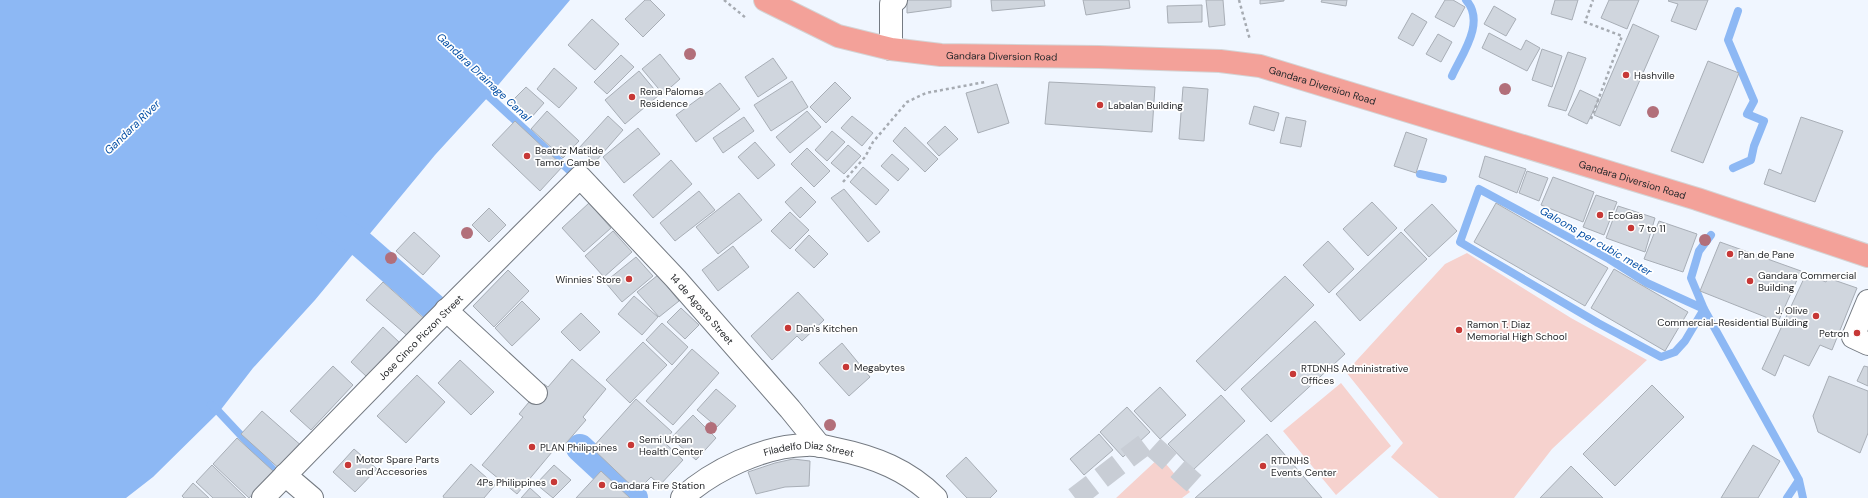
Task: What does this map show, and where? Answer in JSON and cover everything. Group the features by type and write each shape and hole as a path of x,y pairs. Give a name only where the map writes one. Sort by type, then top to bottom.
{"highway":[{"name":"Gandara Diversion Road","path":"765,0 838,36 891,49 941,56 1099,57 1212,61 1260,66 1697,199 1868,256"}],"street":[{"path":"891,49 891,4 896,0"},
{"name":"Jose Cinco Piczon Street","path":"263,498 446,310 580,177"},
{"name":"14 de Agosto Street","path":"580,177 676,279 790,409 820,446"},
{"path":"1868,301 1853,337 1868,344"},
{"path":"446,310 536,393"},
{"name":"Filadelfo Diaz Street","path":"682,498 702,481 722,469 744,460 787,448 806,445 820,446 859,454 897,468 923,485 936,498"},
{"path":"286,475 312,498"}],"path":[{"path":"724,0 750,20"},
{"path":"1239,0 1246,26 1260,66"},
{"path":"1592,118 1622,36 1585,22 1593,0"},
{"path":"843,182 864,157 872,142 908,102"}],"shaded area":[{"path":"1467,253 1571,318 1647,360 1552,449 1514,498 1439,498 1391,457 1403,443 1346,372 1445,264"},
{"path":"1341,383 1391,446 1336,495 1283,431"},
{"path":"1160,457 1190,492 1182,498 1116,498"}],"water":[{"name":"Gandara River","path":"0,0 570,0 489,96 435,155 315,300 253,368 219,412 153,477 126,498 0,498"}],"building":[{"path":"645,0 650,0 665,15 643,37 625,19"},
{"path":"907,0 951,0 951,7 907,13"},
{"path":"991,0 1044,0 1045,6 992,11"},
{"path":"1083,0 1129,0 1130,8 1086,15"},
{"path":"1206,0 1223,0 1225,25 1209,27"},
{"path":"1260,0 1284,0 1284,1 1260,4"},
{"path":"1322,0 1347,0 1346,6 1321,2"},
{"path":"1445,0 1453,0 1465,7 1454,27 1435,17"},
{"path":"1555,0 1578,0 1572,20 1551,14"},
{"path":"1609,0 1639,0 1627,29 1601,18"},
{"path":"1708,0 1696,30 1671,21 1678,4 1668,1"},
{"path":"1202,5 1202,22 1168,23 1167,6"},
{"path":"1494,6 1516,19 1506,36 1484,24"},
{"path":"1412,13 1427,22 1413,46 1398,38"},
{"path":"592,19 619,44 595,70 568,45"},
{"name":"Hashville","path":"1633,24 1659,36 1620,126 1594,115"},
{"path":"1489,33 1521,50 1526,40 1540,48 1527,71 1482,48"},
{"path":"1438,34 1452,42 1441,62 1426,54"},
{"path":"1542,49 1562,56 1552,87 1532,80"},
{"path":"1568,52 1586,58 1566,111 1548,106"},
{"path":"660,54 680,79 663,94 642,69"},
{"path":"621,55 634,67 607,94 594,82"},
{"path":"773,58 787,78 758,97 745,77"},
{"path":"1708,61 1739,73 1703,163 1671,151"},
{"path":"554,68 577,88 559,108 537,89"},
{"name":"Rena Palomas Residence","path":"639,71 659,95 625,124 605,100"},
{"path":"792,81 808,107 771,131 754,105"},
{"path":"835,82 851,98 826,123 810,107"},
{"name":"Labalan Building","path":"1049,82 1155,87 1152,132 1045,124"},
{"path":"720,83 740,109 696,142 676,115"},
{"path":"997,84 1009,123 978,133 966,93"},
{"path":"526,87 544,103 530,119 511,102"},
{"path":"1183,87 1208,89 1204,141 1179,139"},
{"path":"1580,90 1599,99 1587,124 1568,115"},
{"path":"1254,106 1279,113 1274,131 1249,124"},
{"path":"547,111 579,141 563,158 531,129"},
{"path":"807,111 821,127 790,153 776,137"},
{"path":"608,116 623,130 595,162 579,148"},
{"path":"852,116 873,133 862,146 841,128"},
{"path":"744,117 754,131 723,153 713,138"},
{"path":"1286,117 1306,121 1301,147 1280,143"},
{"path":"1801,117 1843,131 1815,202 1764,184 1769,169 1781,174"},
{"name":"Beatriz Matilde Tamor Cambe","path":"515,121 563,166 540,191 492,145"},
{"path":"945,126 958,139 939,156 927,143"},
{"path":"905,127 938,159 925,172 893,141"},
{"path":"638,128 660,154 624,183 603,157"},
{"path":"832,131 845,142 827,161 815,150"},
{"path":"1406,132 1427,139 1416,173 1394,166"},
{"path":"755,142 775,165 758,179 738,157"},
{"path":"848,145 861,156 844,174 831,163"},
{"path":"807,148 830,171 814,187 791,164"},
{"path":"892,154 909,169 898,181 881,166"},
{"path":"1485,156 1526,169 1517,193 1479,177"},
{"path":"671,160 692,184 653,218 633,195"},
{"path":"863,167 889,190 876,205 850,182"},
{"path":"1527,171 1548,178 1539,201 1519,193"},
{"path":"1553,177 1594,192 1583,222 1541,205"},
{"path":"801,187 816,202 800,218 785,202"},
{"path":"844,189 880,232 868,242 831,198"},
{"path":"699,191 715,210 675,241 660,223"},
{"path":"739,193 762,220 718,254 696,227"},
{"name":"EcoGas","path":"1596,195 1617,202 1604,235 1583,227"},
{"path":"1372,202 1397,228 1368,256 1343,229"},
{"path":"589,203 611,228 584,252 562,228"},
{"path":"1496,203 1608,268 1585,306 1474,242"},
{"path":"1432,204 1457,231 1429,257 1404,230"},
{"name":"7 to 11","path":"1618,206 1655,218 1645,252 1606,238"},
{"path":"489,208 506,225 489,242 472,225"},
{"path":"790,212 809,230 790,249 771,231"},
{"path":"1659,221 1697,234 1683,272 1644,259"},
{"path":"613,231 632,252 604,277 585,256"},
{"path":"414,232 440,256 423,275 396,251"},
{"path":"1401,232 1427,259 1360,321 1336,294"},
{"path":"809,235 828,254 814,268 795,250"},
{"path":"1328,241 1354,269 1329,293 1303,265"},
{"name":"Gandara Commercial Building","path":"1720,242 1801,271 1778,322 1700,291"},
{"path":"733,246 749,267 718,291 702,270"},
{"name":"Winnies' Store","path":"636,257 653,276 622,302 605,282"},
{"path":"1614,269 1688,312 1665,351 1591,308"},
{"path":"508,270 529,291 494,327 473,306"},
{"name":"J. Olive Commercial-Residential Building","path":"1806,274 1826,282 1828,278 1857,288 1832,350 1820,345 1809,366 1784,355 1775,376 1762,369"},
{"path":"658,275 679,301 659,317 637,292"},
{"path":"1285,276 1314,305 1225,391 1196,361"},
{"path":"383,282 427,321 410,338 366,300"},
{"name":"Dan's Kitchen","path":"798,292 824,320 802,341 797,336 772,360 751,336"},
{"path":"634,296 658,317 642,335 618,314"},
{"path":"522,301 540,319 512,346 495,328"},
{"path":"681,308 699,325 685,339 667,322"},
{"path":"581,313 600,332 580,351 561,332"},
{"path":"1315,321 1345,354 1271,422 1241,389"},
{"path":"662,323 688,347 672,365 646,340"},
{"path":"383,327 399,342 367,377 351,362"},
{"path":"643,342 667,365 630,403 606,380"},
{"path":"842,343 870,377 849,396 819,363"},
{"path":"692,349 719,373 673,425 646,401"},
{"path":"572,359 606,389 583,417 586,420 561,449 557,446 517,494 482,465 523,417 519,414 544,384 548,387"},
{"path":"460,360 494,392 471,415 438,383"},
{"path":"333,366 353,385 311,430 290,411"},
{"path":"1864,366 1868,367 1868,386 1857,381"},
{"path":"417,375 445,402 406,443 377,416"},
{"path":"1829,376 1868,391 1868,433 1860,453 1818,432 1813,416"},
{"path":"1652,385 1684,417 1615,486 1583,454"},
{"path":"1160,387 1186,415 1160,439 1134,411"},
{"path":"716,389 736,406 717,427 697,410"},
{"path":"1221,395 1245,421 1193,470 1168,444"},
{"name":"Semi Urban Health Center","path":"636,399 672,432 664,442 683,460 660,485 651,477 637,491 592,448"},
{"path":"1127,407 1150,432 1123,457 1100,432"},
{"path":"262,411 304,448 283,472 241,434"},
{"path":"693,415 716,438 696,460 671,438"},
{"path":"1099,434 1113,450 1084,475 1070,459"},
{"name":"RTDNHS Events Center","path":"1267,434 1322,498 1195,498"},
{"path":"237,438 273,471 249,498 213,464"},
{"path":"1753,445 1780,461 1758,498 1721,498"},
{"path":"354,449 377,469 355,492 333,472"},
{"path":"966,457 997,491 990,498 967,498 946,476"},
{"path":"793,459 810,461 809,486 785,487 756,494 748,472"},
{"path":"471,464 495,485 484,498 444,498 443,496"},
{"path":"212,465 246,498 213,498 196,482"},
{"name":"4Ps Philippines","path":"554,465 571,480 553,498 536,484"},
{"path":"1571,466 1603,498 1540,498"},
{"name":"Gandara Fire Station","path":"601,471 630,498 576,498"},
{"path":"193,483 209,498 184,498 182,496"},
{"path":"530,488 541,498 521,498"}],"waterway":[{"path":"1452,76 1466,48 1473,28 1474,18 1472,9 1466,0"},
{"path":"1733,168 1751,160 1754,146 1764,121 1747,114 1754,101 1728,40 1738,11"},
{"name":"Gandara Drainage Canal","path":"481,89 569,170"},
{"name":"Galoons per cubic meter","path":"1420,174 1443,179"},
{"path":"1704,309 1647,283 1609,259 1479,189 1460,242 1598,323 1661,357 1675,352 1685,341 1704,309 1799,480 1787,498"},
{"path":"330,222 361,244 433,307"},
{"path":"1704,309 1691,278 1699,251 1711,235"},
{"path":"211,405 278,475"},
{"path":"580,448 634,498"},
{"path":"1799,480 1803,498"}],"tunnel":[{"path":"1075,498 1148,442 1197,486"}],"place":[{"name":"Hashville","path":"1626,75"},
{"name":"Rena Palomas Residence","path":"632,97"},
{"name":"Labalan Building","path":"1100,105"},
{"name":"Beatriz Matilde Tamor Cambe","path":"527,156"},
{"name":"EcoGas","path":"1600,215"},
{"name":"7 to 11","path":"1631,228"},
{"name":"Pan de Pane","path":"1730,254"},
{"name":"Winnies' Store","path":"629,279"},
{"name":"Gandara Commercial Building","path":"1750,281"},
{"name":"J. Olive Commercial-Residential Building","path":"1816,316"},
{"name":"Dan's Kitchen","path":"788,328"},
{"name":"Ramon T. Diaz Memorial High School","path":"1459,330"},
{"name":"Petron","path":"1857,333"},
{"name":"Megabytes","path":"846,367"},
{"name":"RTDNHS Administrative Offices","path":"1293,374"},
{"name":"Semi Urban Health Center","path":"631,445"},
{"name":"PLAN Philippines","path":"532,447"},
{"name":"Motor Spare Parts and Accesories","path":"348,465"},
{"name":"RTDNHS Events Center","path":"1263,466"},
{"name":"4Ps Philippines","path":"554,482"},
{"name":"Gandara Fire Station","path":"602,485"}]}
